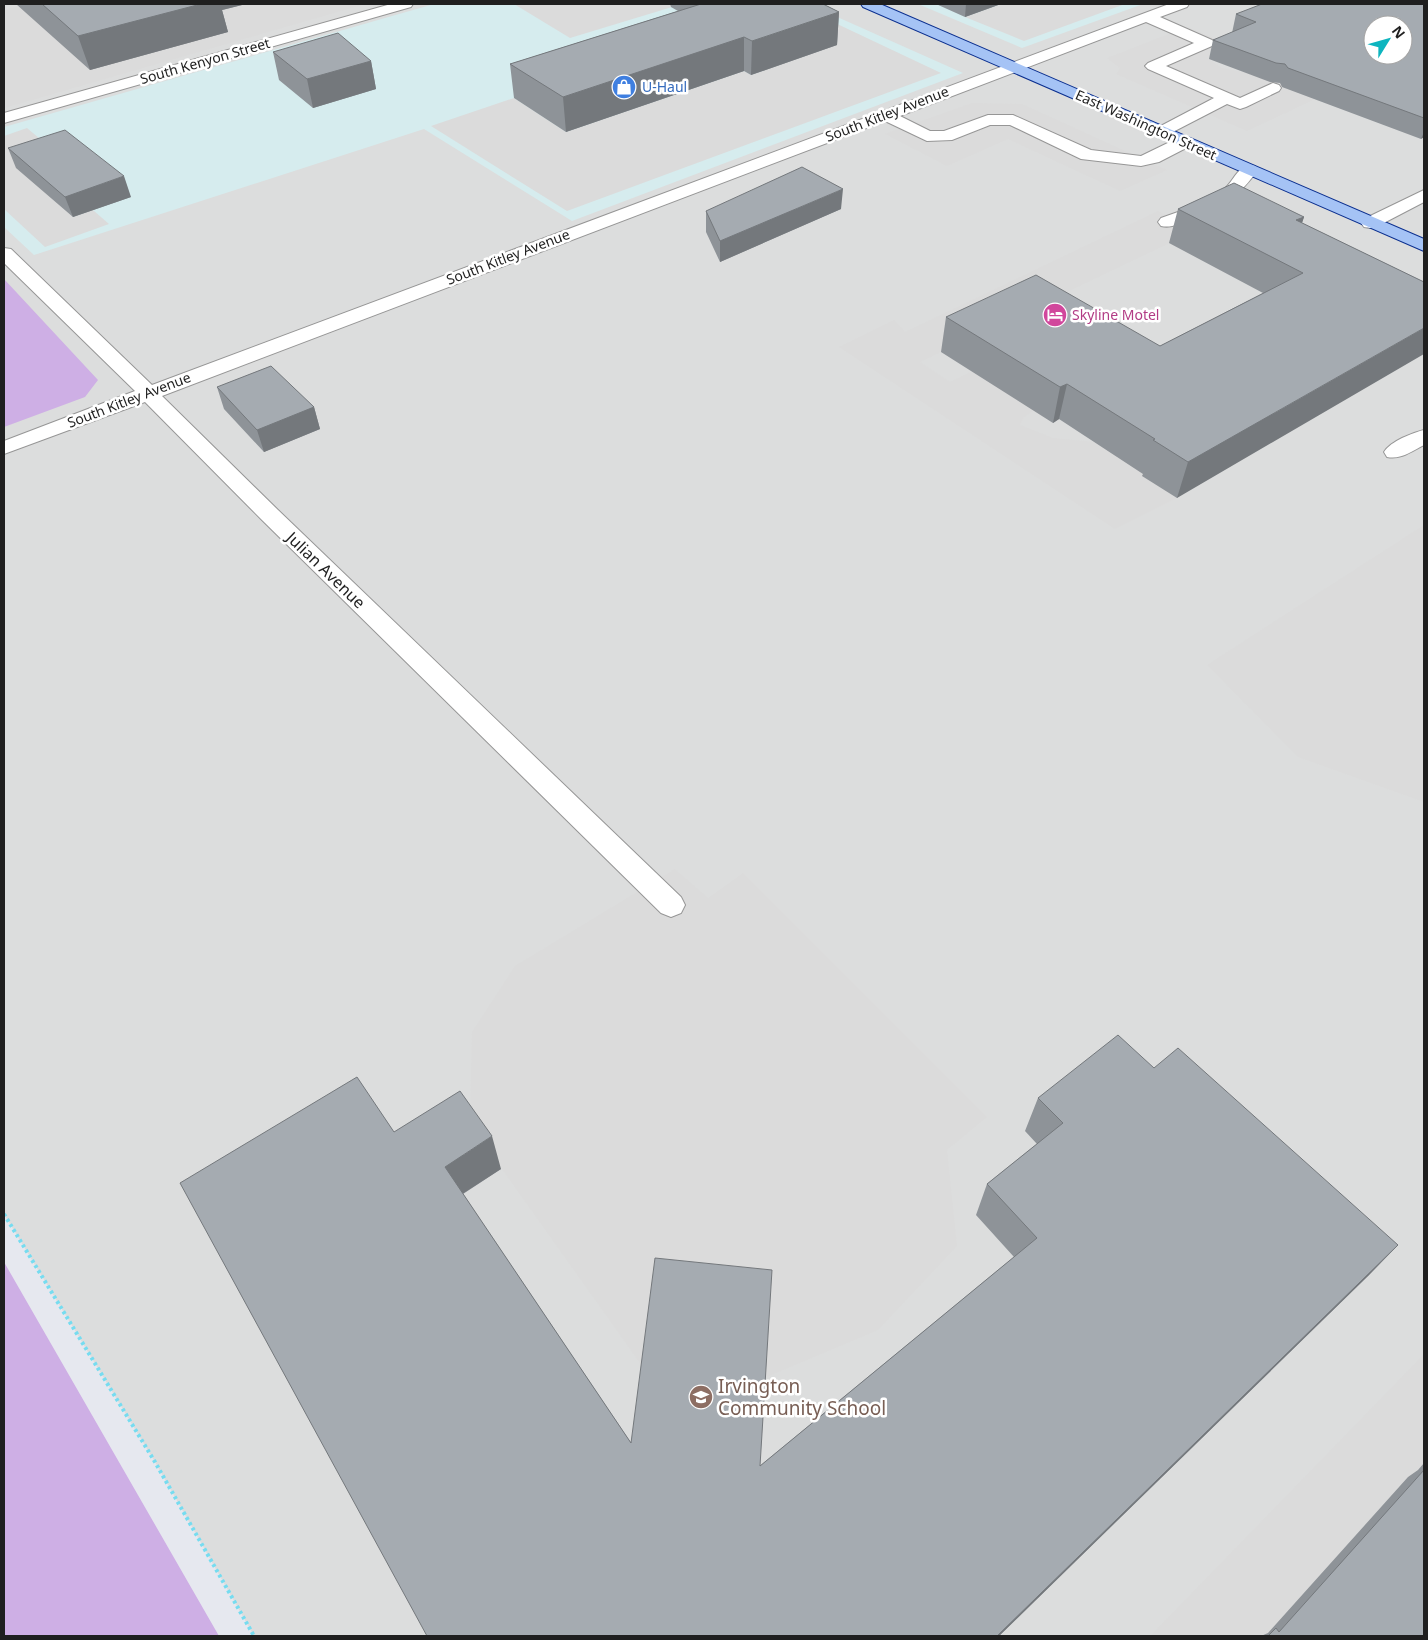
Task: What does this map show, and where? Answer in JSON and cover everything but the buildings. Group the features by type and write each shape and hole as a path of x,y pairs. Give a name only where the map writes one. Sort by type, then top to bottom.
{"main road":[{"name":"East Washington Street","path":"868,4 1424,246"}],"street":[{"name":"South Kenyon Street","path":"4,118 406,4"},
{"name":"South Kitley Avenue","path":"4,448 1146,17 1169,5"},
{"path":"1146,17 1208,43 1153,66 1240,104 1273,88"},
{"path":"1161,132 1227,98"},
{"path":"885,115 927,136 946,136 988,120 1012,120 1087,155 1141,161 1153,158 1184,142"},
{"path":"1206,205 1230,193 1250,170"},
{"path":"1370,222 1424,195"},
{"name":"Julian Avenue","path":"4,253 671,905"},
{"path":"1395,452 1424,436"}],"path":[{"path":"4,1214 155,1462 254,1636"}],"shaded area":[{"path":"4,4 1424,4 1424,1636 254,1636 155,1462 4,1214"},
{"path":"17,4 365,4 4,108 4,10 18,6"},
{"path":"434,4 808,4 963,73 572,221 424,129 34,255 4,227 4,127"},
{"path":"514,4 682,4 570,38"},
{"path":"918,4 1143,4 1022,48"},
{"path":"1001,4 1125,4 1024,41 965,17"},
{"path":"797,5 941,73 567,211 431,126 514,98 566,132 744,71 751,75 836,45"},
{"path":"1187,27 1235,47 1208,59 1222,68 1247,73 1315,99 1247,131 1116,74 1120,68 1107,58"},
{"path":"972,103 1022,104 1167,170 1120,191 1008,139 947,166 885,134"},
{"path":"27,128 58,154 73,217 93,210 109,224 45,247 4,209 4,136"},
{"path":"1158,211 1197,230 920,362 950,382 1032,342 1034,410 1024,417 1020,425 1053,438 1094,442 1366,296 1143,476 1177,498 1115,529 839,347 894,320 905,332"},
{"path":"4,279 98,380 85,397 4,427"},
{"path":"1424,525 1424,802 1298,757 1207,665"},
{"path":"675,869 708,898 743,873 987,1117 947,1150 957,1246 878,1330 764,1378 647,1373 470,1124 472,1032 515,966"},
{"path":"4,1262 219,1636 4,1636"},
{"path":"1424,1354 1424,1636 1150,1636"}],"tunnel":[{"path":"729,1345 778,1351"}],"place":[{"name":"U-Haul","path":"624,87"},
{"name":"Skyline Motel","path":"1055,315"},
{"name":"Irvington Community School","path":"701,1397"}]}
